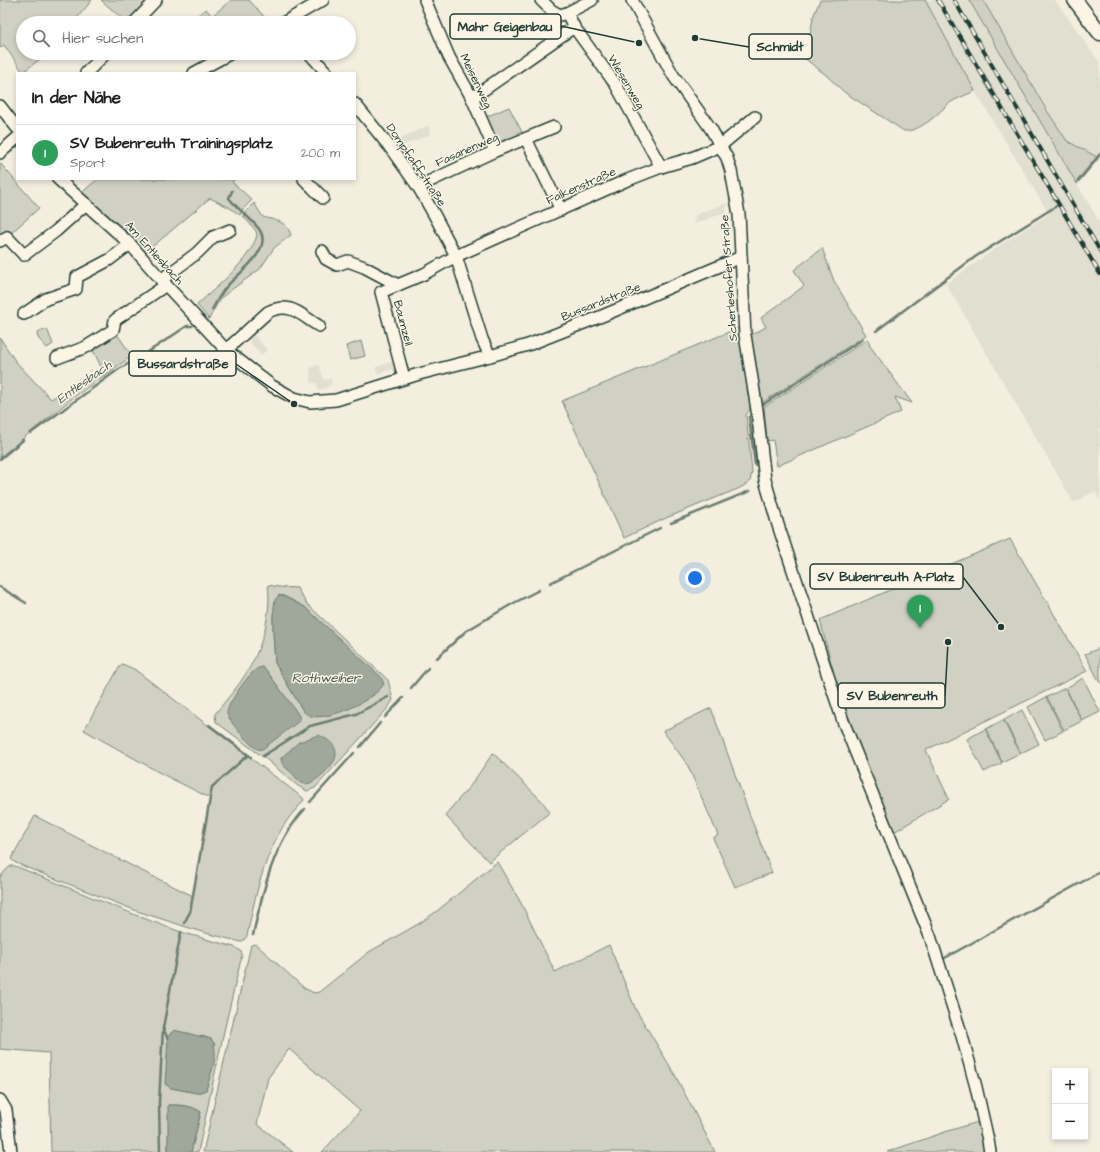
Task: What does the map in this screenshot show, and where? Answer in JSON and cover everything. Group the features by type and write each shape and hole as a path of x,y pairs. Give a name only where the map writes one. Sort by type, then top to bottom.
{"main road":[{"path":"1075,0 1100,33"}],"street":[{"path":"141,16 156,0"},
{"path":"295,16 323,0"},
{"name":"Meisenweg","path":"426,0 452,64 472,98 495,151"},
{"path":"541,0 551,10 560,15 566,14 592,0"},
{"name":"Scherleshofer Straße","path":"632,0 673,74 711,129 727,158 736,192 739,214 745,335 757,410 765,480 778,525 843,721 930,936 964,1043 980,1102 990,1152"},
{"name":"Wiesenweg","path":"566,14 616,85 639,130 661,167"},
{"path":"472,98 574,27"},
{"path":"87,72 99,60"},
{"path":"199,72 219,60"},
{"path":"315,60 326,72"},
{"name":"Dompfaffstraße","path":"356,105 389,146 419,188 456,256 482,339 490,356"},
{"path":"0,106 16,127"},
{"path":"720,146 755,117"},
{"name":"Fasanenweg","path":"419,188 428,182 495,151 554,127"},
{"path":"0,153 16,139"},
{"path":"526,139 561,210"},
{"name":"Falkenstraße","path":"456,256 625,181 661,167 692,158 720,146"},
{"name":"Am Entlesbach","path":"59,180 130,244 226,350"},
{"path":"305,180 323,198"},
{"path":"0,241 7,237 24,254 56,230 86,204"},
{"path":"57,358 86,347 113,330 115,320 163,282 213,237 230,230"},
{"path":"24,314 46,299 76,289 77,277 109,260 130,244"},
{"name":"Baumzeil","path":"322,251 326,259 337,265 348,261 366,264 398,284"},
{"name":"Baumzeil","path":"404,378 381,292 424,274 456,256"},
{"name":"Bussardstraße","path":"226,350 272,386 294,398 310,402 336,400 404,378 490,356 544,339 741,258"},
{"path":"343,272 348,261"},
{"path":"226,350 268,312 277,308 286,307 298,312 319,326"},
{"path":"0,1100 6,1110 11,1152"}],"shaded area":[{"path":"0,0 92,0 79,16 16,16 16,60 39,60 23,72 4,45 0,48"},
{"path":"101,0 148,0 133,16 119,16"},
{"path":"231,0 249,0 264,16 212,16"},
{"path":"820,0 925,0 975,91 949,103 922,126 910,131 904,131 844,92 826,75 803,57 808,48 813,17"},
{"path":"925,0 969,0 1100,223 1100,500 1095,491 1074,503 946,284 999,246 1049,214 975,91"},
{"path":"969,0 983,0 1046,109 1067,141 1099,158 1077,184"},
{"path":"983,0 1055,0 1100,63 1099,158 1067,141"},
{"path":"206,9 212,16 197,16"},
{"path":"509,107 522,132 518,133 519,138 498,144 486,117"},
{"path":"428,126 431,134 399,147 393,141"},
{"path":"0,163 39,208 10,234 0,236"},
{"path":"97,180 234,180 232,182 252,200 243,209 240,215 210,198 146,252 110,217 81,193"},
{"path":"254,203 263,217 280,222 286,226 291,235 274,248 260,269 222,297 209,319 197,305 232,273 253,245 257,235 256,231 243,216"},
{"path":"727,203 726,212 694,224 695,215"},
{"path":"822,248 834,281 866,335 762,403 751,335 766,327 761,318 804,286 794,270"},
{"path":"741,327 750,401 750,409 746,415 752,471 750,482 740,488 666,518 624,538 562,401"},
{"path":"47,329 53,344 47,348 38,338 37,333"},
{"path":"251,332 267,350 261,355 246,337"},
{"path":"117,334 132,356 74,397 0,457 0,338 16,362 51,399 103,371 92,348"},
{"path":"868,339 870,346 912,403 895,397 901,412 777,466 773,440 767,441 764,407"},
{"path":"361,341 365,356 350,360 346,346"},
{"path":"394,361 396,368 377,374 376,367"},
{"path":"319,365 324,380 331,379 332,384 327,386 328,388 318,390 317,383 311,383 310,374 311,367"},
{"path":"1010,539 1087,671 926,750 949,799 894,832 863,759 835,678 820,620"},
{"path":"268,585 297,588 306,603 388,680 393,700 388,708 315,788 307,791 298,786 267,760 216,722 215,714 243,678 257,652 265,630 269,607","holes":["282,595 305,607 374,695 348,709 303,711 275,663 273,615"]},
{"path":"1100,648 1100,683 1085,654"},
{"path":"122,664 134,669 304,800 286,822 272,848 257,891 247,936 241,942 202,932 137,911 28,868 11,859 35,816 193,896 210,798 162,774 84,730"},
{"path":"1083,678 1100,712 1082,721 1066,688"},
{"path":"1065,688 1082,721 1064,730 1047,697"},
{"path":"1046,697 1063,731 1045,740 1028,707"},
{"path":"711,708 772,873 735,887 713,838 718,835 687,764 663,731"},
{"path":"1022,710 1039,744 1021,753 1004,720"},
{"path":"1003,720 1020,753 1002,762 986,729"},
{"path":"985,729 1002,763 984,772 967,739"},
{"path":"493,753 541,800 550,812 489,862 445,815 471,785"},
{"path":"497,862 521,903 555,972 609,945 636,1010 674,1073 715,1152 322,1152 360,1111 289,1049 268,1078 257,1124 293,1152 203,1152 251,945 255,944 259,947 304,988 314,993 319,992 369,952 420,923 437,911"},
{"path":"11,866 15,866 143,918 181,932 234,947 241,951 242,955 198,1152 191,1152 201,1112 181,1105 169,1105 168,1152 51,1152 49,1053 0,1049 0,877","holes":["202,1036 211,1039 215,1044 206,1090 197,1093 171,1088"]},
{"path":"978,1122 985,1152 887,1152 948,1131"}],"water":[{"name":"Rothweiher","path":"279,595 305,607 381,677 384,684 379,690 362,702 340,712 319,717 311,716 303,711 275,663 273,615 275,600"},
{"name":"Rothweiher","path":"262,667 267,671 300,718 299,721 264,748 258,749 246,739 232,722 227,714 227,710 236,693 253,671"},
{"path":"318,735 325,738 332,744 336,751 335,759 322,775 313,782 305,784 299,781 284,766 281,758 299,742"},
{"path":"174,1030 211,1039 214,1045 215,1057 206,1090 197,1093 171,1088 165,1084 168,1039"},
{"path":"168,1105 181,1105 201,1112 191,1152 168,1152"}],"waterway":[{"path":"1078,181 1100,154"},
{"name":"Entlesbach","path":"212,310 225,289 253,260 262,245 262,237 259,229 229,198 232,191"},
{"path":"876,331 975,257 1058,205"},
{"name":"Entlesbach","path":"31,433 119,369 142,356 187,326 192,326"},
{"path":"764,404 863,339"},
{"path":"752,413 749,417 755,465"},
{"path":"0,459 23,440"},
{"path":"671,523 750,491"},
{"path":"550,583 660,528"},
{"path":"0,587 26,603"},
{"path":"437,658 466,631 539,590"},
{"path":"411,688 428,668"},
{"path":"263,756 310,726 356,714 388,697"},
{"path":"385,717 403,698"},
{"path":"360,747 380,723"},
{"path":"209,725 251,757"},
{"path":"310,802 354,753"},
{"path":"184,923 190,912 212,787 248,755"},
{"path":"253,935 265,885 277,852 294,822 305,809"},
{"path":"943,959 1100,872"},
{"path":"168,1039 163,1028 181,932"},
{"path":"160,1152 159,1102 163,1028"}],"railway":[{"path":"938,0 1100,274"},
{"path":"954,0 1100,251"}],"place":[{"name":"Schmidt","path":"695,38"},
{"name":"Mahr Geigenbau","path":"639,43"},
{"name":"Bussardstraße","path":"294,404"},
{"name":"SV Bubenreuth A-Platz","path":"1001,627"},
{"name":"SV Bubenreuth Trainingsplatz","path":"920,628"},
{"name":"SV Bubenreuth","path":"948,642"}]}
